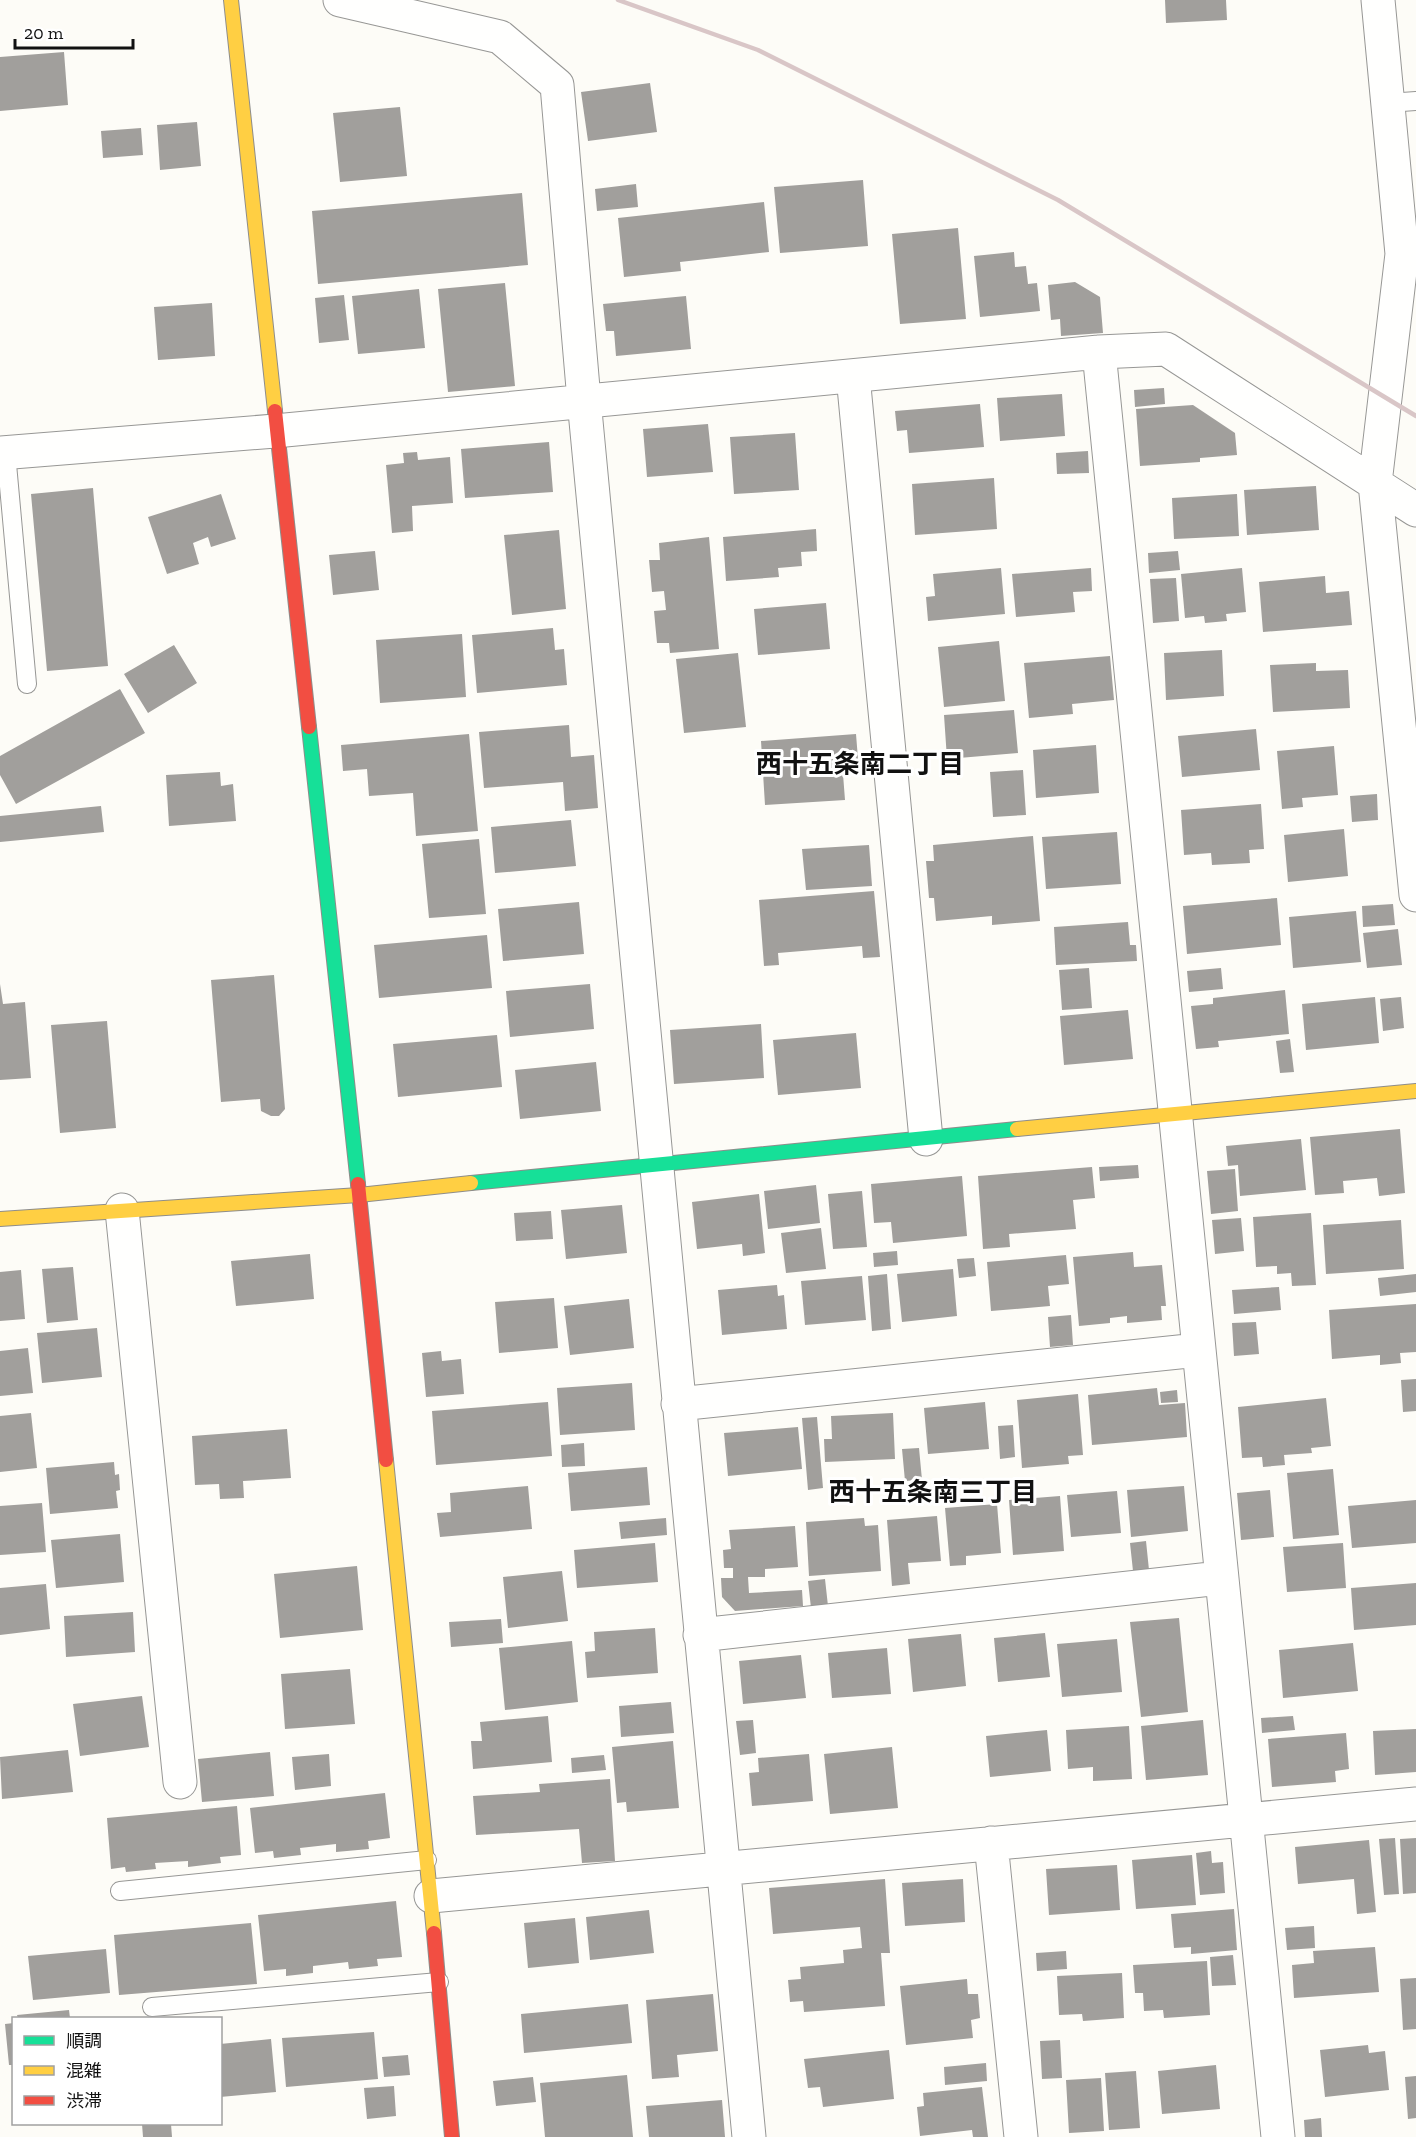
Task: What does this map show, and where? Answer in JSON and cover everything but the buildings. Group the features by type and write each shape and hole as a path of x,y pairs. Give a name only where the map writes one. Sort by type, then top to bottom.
{"street":[{"path":"231,0 275,431 359,1195 431,1896 452,2137"},
{"path":"340,0 500,37 557,85 655,1163 749,2137"},
{"path":"1378,0 1402,102 1402,254 1375,483 1406,703 1416,895"},
{"path":"3,453 275,431 1099,352 1166,349 1416,510"},
{"path":"1099,352 1278,2137"},
{"path":"853,376 926,1139"},
{"path":"0,1219 359,1195 655,1163 1416,1091"},
{"path":"122,1210 180,1782"},
{"path":"678,1404 1198,1350"},
{"path":"700,1635 1221,1578"},
{"path":"431,1896 1416,1804"},
{"path":"991,1843 1021,2137"}],"lane":[{"path":"3,453 27,684"},
{"path":"120,1891 427,1860"},
{"path":"152,2007 439,1982"}],"railway":[{"path":"618,0 758,50 1058,200 1416,416"}],"traffic: fast":[{"path":"309,727 358,1184"},
{"path":"471,1183 1017,1129"}],"traffic: slow":[{"path":"231,0 275,411"},
{"path":"1017,1129 1416,1091"},
{"path":"0,1219 359,1195 471,1183"},
{"path":"386,1460 434,1933"}],"traffic: jam":[{"path":"275,411 309,727"},
{"path":"358,1184 386,1460"},
{"path":"434,1933 452,2137"}],"district":[{"name":"西十五条南二丁目","path":"860,764"},
{"name":"西十五条南三丁目","path":"933,1492"}]}
